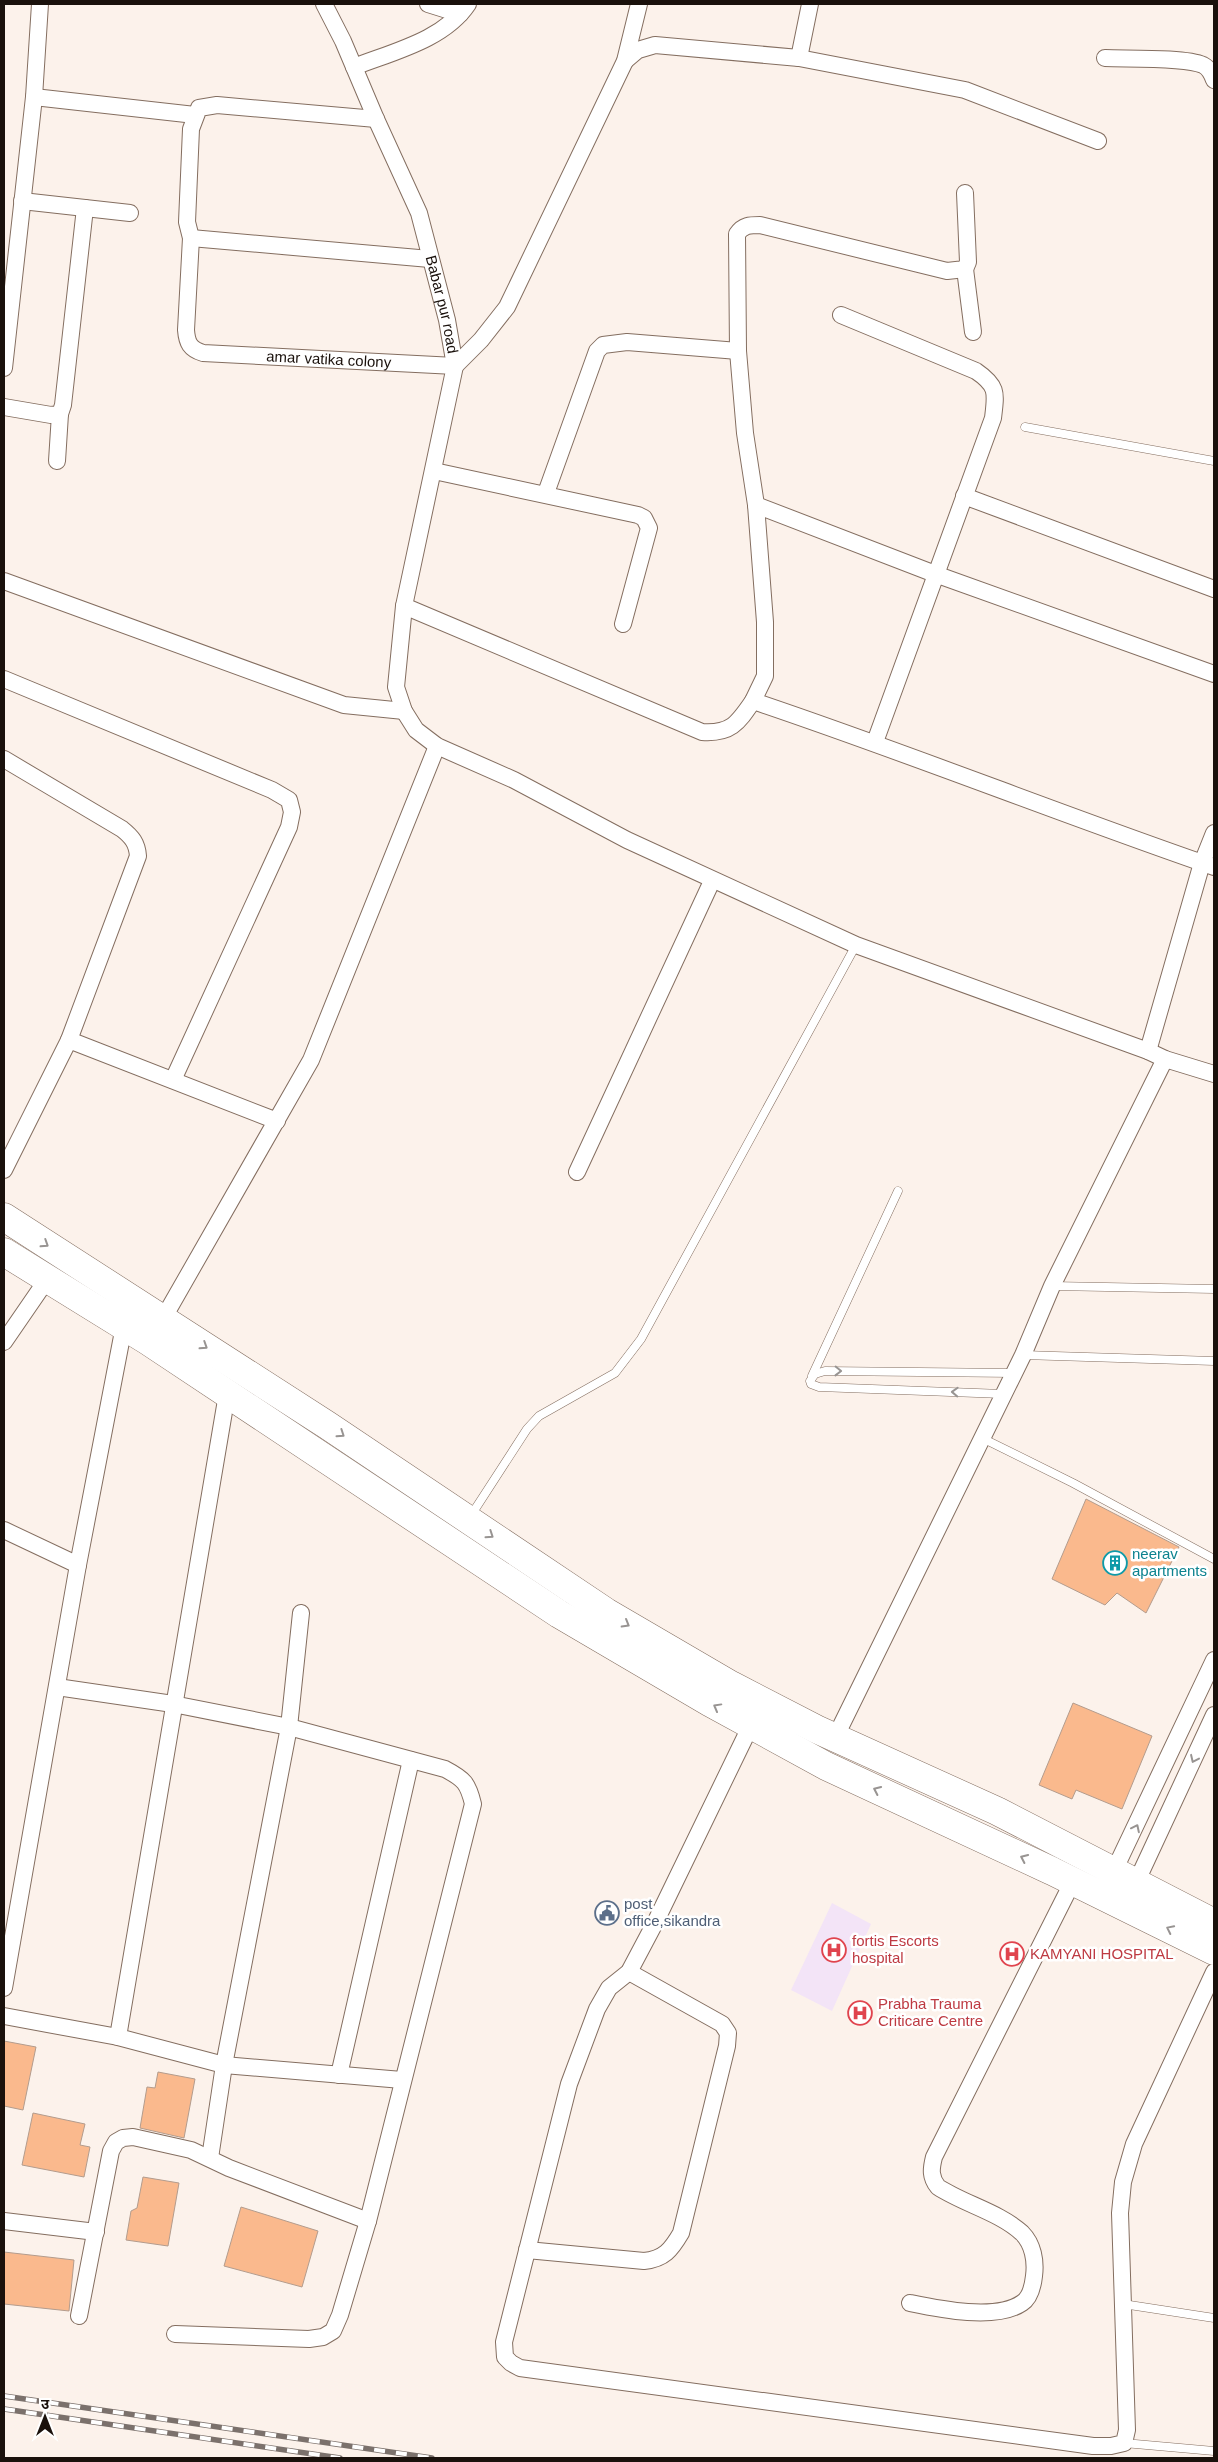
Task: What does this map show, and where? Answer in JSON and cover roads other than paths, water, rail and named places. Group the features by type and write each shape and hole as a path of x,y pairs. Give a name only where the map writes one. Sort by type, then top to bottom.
{"highway":[{"path":"4,1217 327,1425 606,1612 731,1685 835,1738 997,1811 1214,1923"},
{"path":"4,1252 124,1326 559,1614 751,1725 826,1766 1072,1881 1214,1951"}],"street":[{"path":"4,368 34,97 40,4"},
{"name":"Babar pur road","path":"324,4 419,213 447,320 455,366 404,606 396,687 404,711 416,730 436,746 514,780 627,840 712,881 856,945 1148,1051 1165,1059 1214,1074"},
{"path":"428,4 464,9"},
{"path":"455,366 481,340 507,307 625,61 639,4"},
{"path":"799,58 810,4"},
{"path":"354,67 428,37 464,9"},
{"path":"625,61 638,50 655,45 799,58 965,90 1098,141"},
{"path":"1105,58 1183,61 1203,65 1212,73 1214,80"},
{"path":"34,97 195,115"},
{"path":"376,119 217,105 199,108 195,115 192,129 187,222 192,238 430,258"},
{"path":"964,193 968,262 965,269 973,332"},
{"path":"22,201 130,213"},
{"path":"57,461 60,414 63,405 85,208"},
{"path":"404,606 702,732 717,733 728,729 739,721 753,701 765,676 766,666 756,505 745,432 738,351 737,234 740,228 747,225 781,229 947,271 965,269"},
{"name":"amar vatika colony","path":"192,238 186,342 193,350 203,353 455,366"},
{"path":"841,315 976,371 990,381 995,397 993,418 875,742"},
{"path":"546,493 598,351 604,345 627,342 738,351"},
{"path":"4,408 52,416 60,414"},
{"path":"434,471 546,493 638,514 647,523 649,528 624,624"},
{"path":"964,496 1214,590"},
{"path":"756,505 935,574 1214,674"},
{"path":"4,581 344,705 404,711"},
{"path":"4,679 263,786 289,800 292,812 289,827 173,1080"},
{"path":"753,701 875,742 1075,818 1208,865"},
{"path":"163,1319 311,1060 436,746"},
{"path":"4,759 122,829 132,837 137,846 138,856 68,1040 4,1170"},
{"path":"1148,1051 1208,865 1214,833"},
{"path":"576,1172 712,881"},
{"path":"68,1040 277,1121"},
{"path":"835,1738 1023,1355 1052,1286 1165,1059"},
{"path":"4,1342 48,1278"},
{"path":"4,1988 78,1565 124,1326"},
{"path":"118,2037 227,1394"},
{"path":"4,1530 78,1565"},
{"path":"210,2158 224,2065 289,1727 301,1614"},
{"path":"1125,1878 1214,1660"},
{"path":"57,1687 173,1704 289,1727 445,1769 460,1777 469,1787 473,1804 368,2221 340,2316 333,2330 323,2337 175,2334"},
{"path":"1125,1878 1214,1715"},
{"path":"751,1725 656,1921 629,1972 609,1988 597,2009 569,2084 504,2342 505,2357 520,2368 1093,2446 1111,2446 1124,2443 1127,2430 1120,2213 1122,2182 1134,2144 1214,1972"},
{"path":"339,2075 411,1760"},
{"path":"910,2303 953,2312 1011,2309 1024,2302 1032,2287 1035,2264 1031,2246 1023,2234 1010,2225 938,2187 932,2179 931,2169 938,2148 1072,1881"},
{"path":"528,2250 658,2260 670,2251 681,2233 727,2046 728,2033 722,2024 629,1972"},
{"path":"4,2016 118,2037 224,2065 402,2080"},
{"path":"79,2316 111,2151 116,2142 123,2138 132,2137 191,2150 229,2168 368,2221"},
{"path":"4,2221 96,2232"}],"lane":[{"path":"1025,426 1214,461"},
{"path":"467,1520 527,1429 538,1416 615,1373 642,1339 856,945"},
{"path":"898,1192 811,1378 811,1384 814,1386 1004,1394"},
{"path":"1052,1286 1214,1289"},
{"path":"1023,1355 1214,1361"},
{"path":"811,1378 824,1371 1014,1372"},
{"path":"982,1438 1074,1483 1214,1559"},
{"path":"1122,2304 1214,2318"},
{"path":"1124,2443 1214,2451"}],"railway":[{"path":"4,2396 432,2458"},
{"path":"4,2409 340,2458"}],"place":[{"name":"neerav apartments","path":"1115,1563"},
{"name":"post office,sikandra","path":"607,1913"},
{"name":"fortis Escorts hospital","path":"834,1950"},
{"name":"KAMYANI HOSPITAL","path":"1012,1954"},
{"name":"Prabha Trauma Criticare Centre","path":"860,2013"}]}
